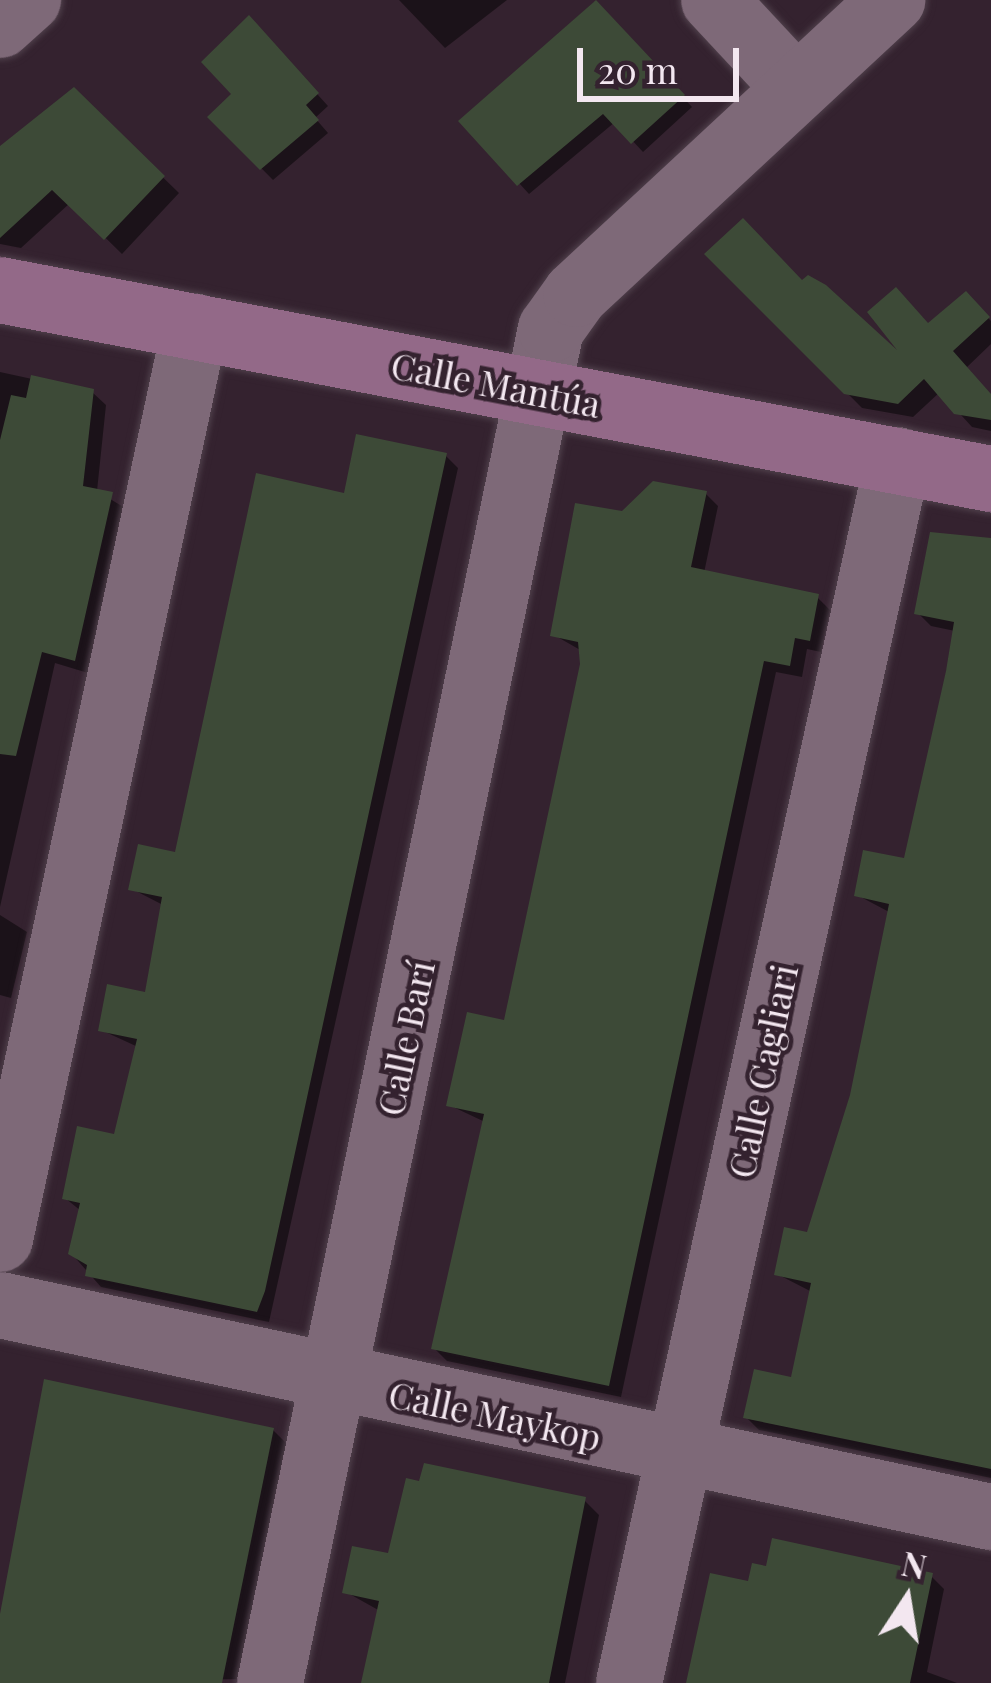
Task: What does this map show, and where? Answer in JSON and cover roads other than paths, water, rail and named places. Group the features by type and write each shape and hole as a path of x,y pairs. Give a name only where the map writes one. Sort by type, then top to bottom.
{"street":[{"path":"0,25 28,0"},
{"path":"714,0 796,88"},
{"name":"Calle Barí","path":"270,1683 551,329 577,294 892,0"},
{"name":"Calle Mantúa","path":"0,290 991,479"},
{"path":"0,1239 195,326"},
{"name":"Calle Cagliari","path":"629,1683 898,460"},
{"name":"Calle Maykop","path":"0,1306 334,1381 991,1517"}]}
